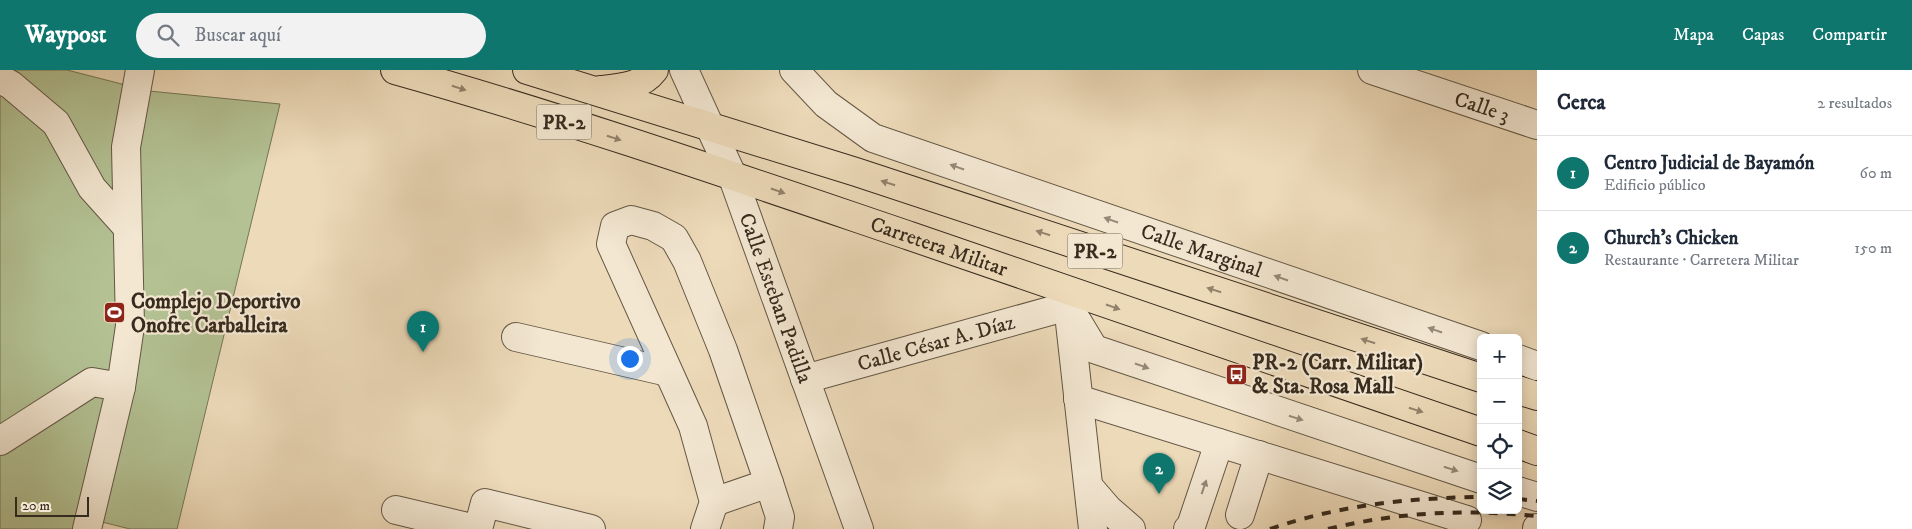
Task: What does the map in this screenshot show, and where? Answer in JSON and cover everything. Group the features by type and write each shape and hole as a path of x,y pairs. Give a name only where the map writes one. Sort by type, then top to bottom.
{"main road":[{"name":"Carretera Militar","path":"395,70 449,85 732,175 1070,300 1235,350 1477,431"},
{"name":"Carretera Militar","path":"527,70 856,172 1477,377"},
{"path":"594,90 629,87 654,70"},
{"path":"1522,391 1537,396"},
{"path":"1522,445 1537,450"}],"street":[{"path":"87,529 121,387 130,326 126,148 140,70"},
{"name":"Calle Esteban Padilla","path":"684,70 732,175 854,523"},
{"name":"Calle Marginal","path":"794,70 826,104 873,138 1477,345"},
{"name":"Calle 3","path":"1372,70 1537,125"},
{"path":"0,79 11,85 56,123 92,188 127,227"},
{"path":"856,172 873,138"},
{"path":"705,529 714,502 693,426 611,244 615,226 630,220 653,226 674,238 687,260 723,350 769,483 780,517 778,529"},
{"path":"1070,300 1078,399 1093,529"},
{"path":"1070,300 1094,349 1477,478"},
{"name":"Calle César A. Díaz","path":"805,380 1070,300"},
{"path":"516,337 668,372"},
{"path":"1522,360 1537,366"},
{"path":"0,441 92,382 121,387"},
{"path":"1078,399 1467,520"},
{"path":"1188,529 1190,528 1219,443"},
{"path":"1240,516 1259,455"},
{"path":"714,502 769,483"},
{"path":"1089,487 1108,509 1131,529"},
{"path":"1522,492 1537,498"},
{"path":"396,510 477,529 485,503 591,529"}],"green space":[{"name":"Complejo Deportivo Onofre Carballeira","path":"0,70 67,70 149,91 280,104 177,529 130,529 102,522 100,529 0,529"}],"railway":[{"path":"1270,529 1322,514 1374,504 1477,497"},
{"path":"1522,499 1537,501"},
{"path":"1328,529 1380,519 1432,514 1484,513 1537,516"}],"place":[{"name":"Complejo Deportivo Onofre Carballeira","path":"115,313"},
{"name":"Centro Judicial de Bayamón","path":"423,352"},
{"name":"PR-2 (Carr. Militar) & Sta. Rosa Mall","path":"1236,374"},
{"name":"Church's Chicken","path":"1159,494"}]}
